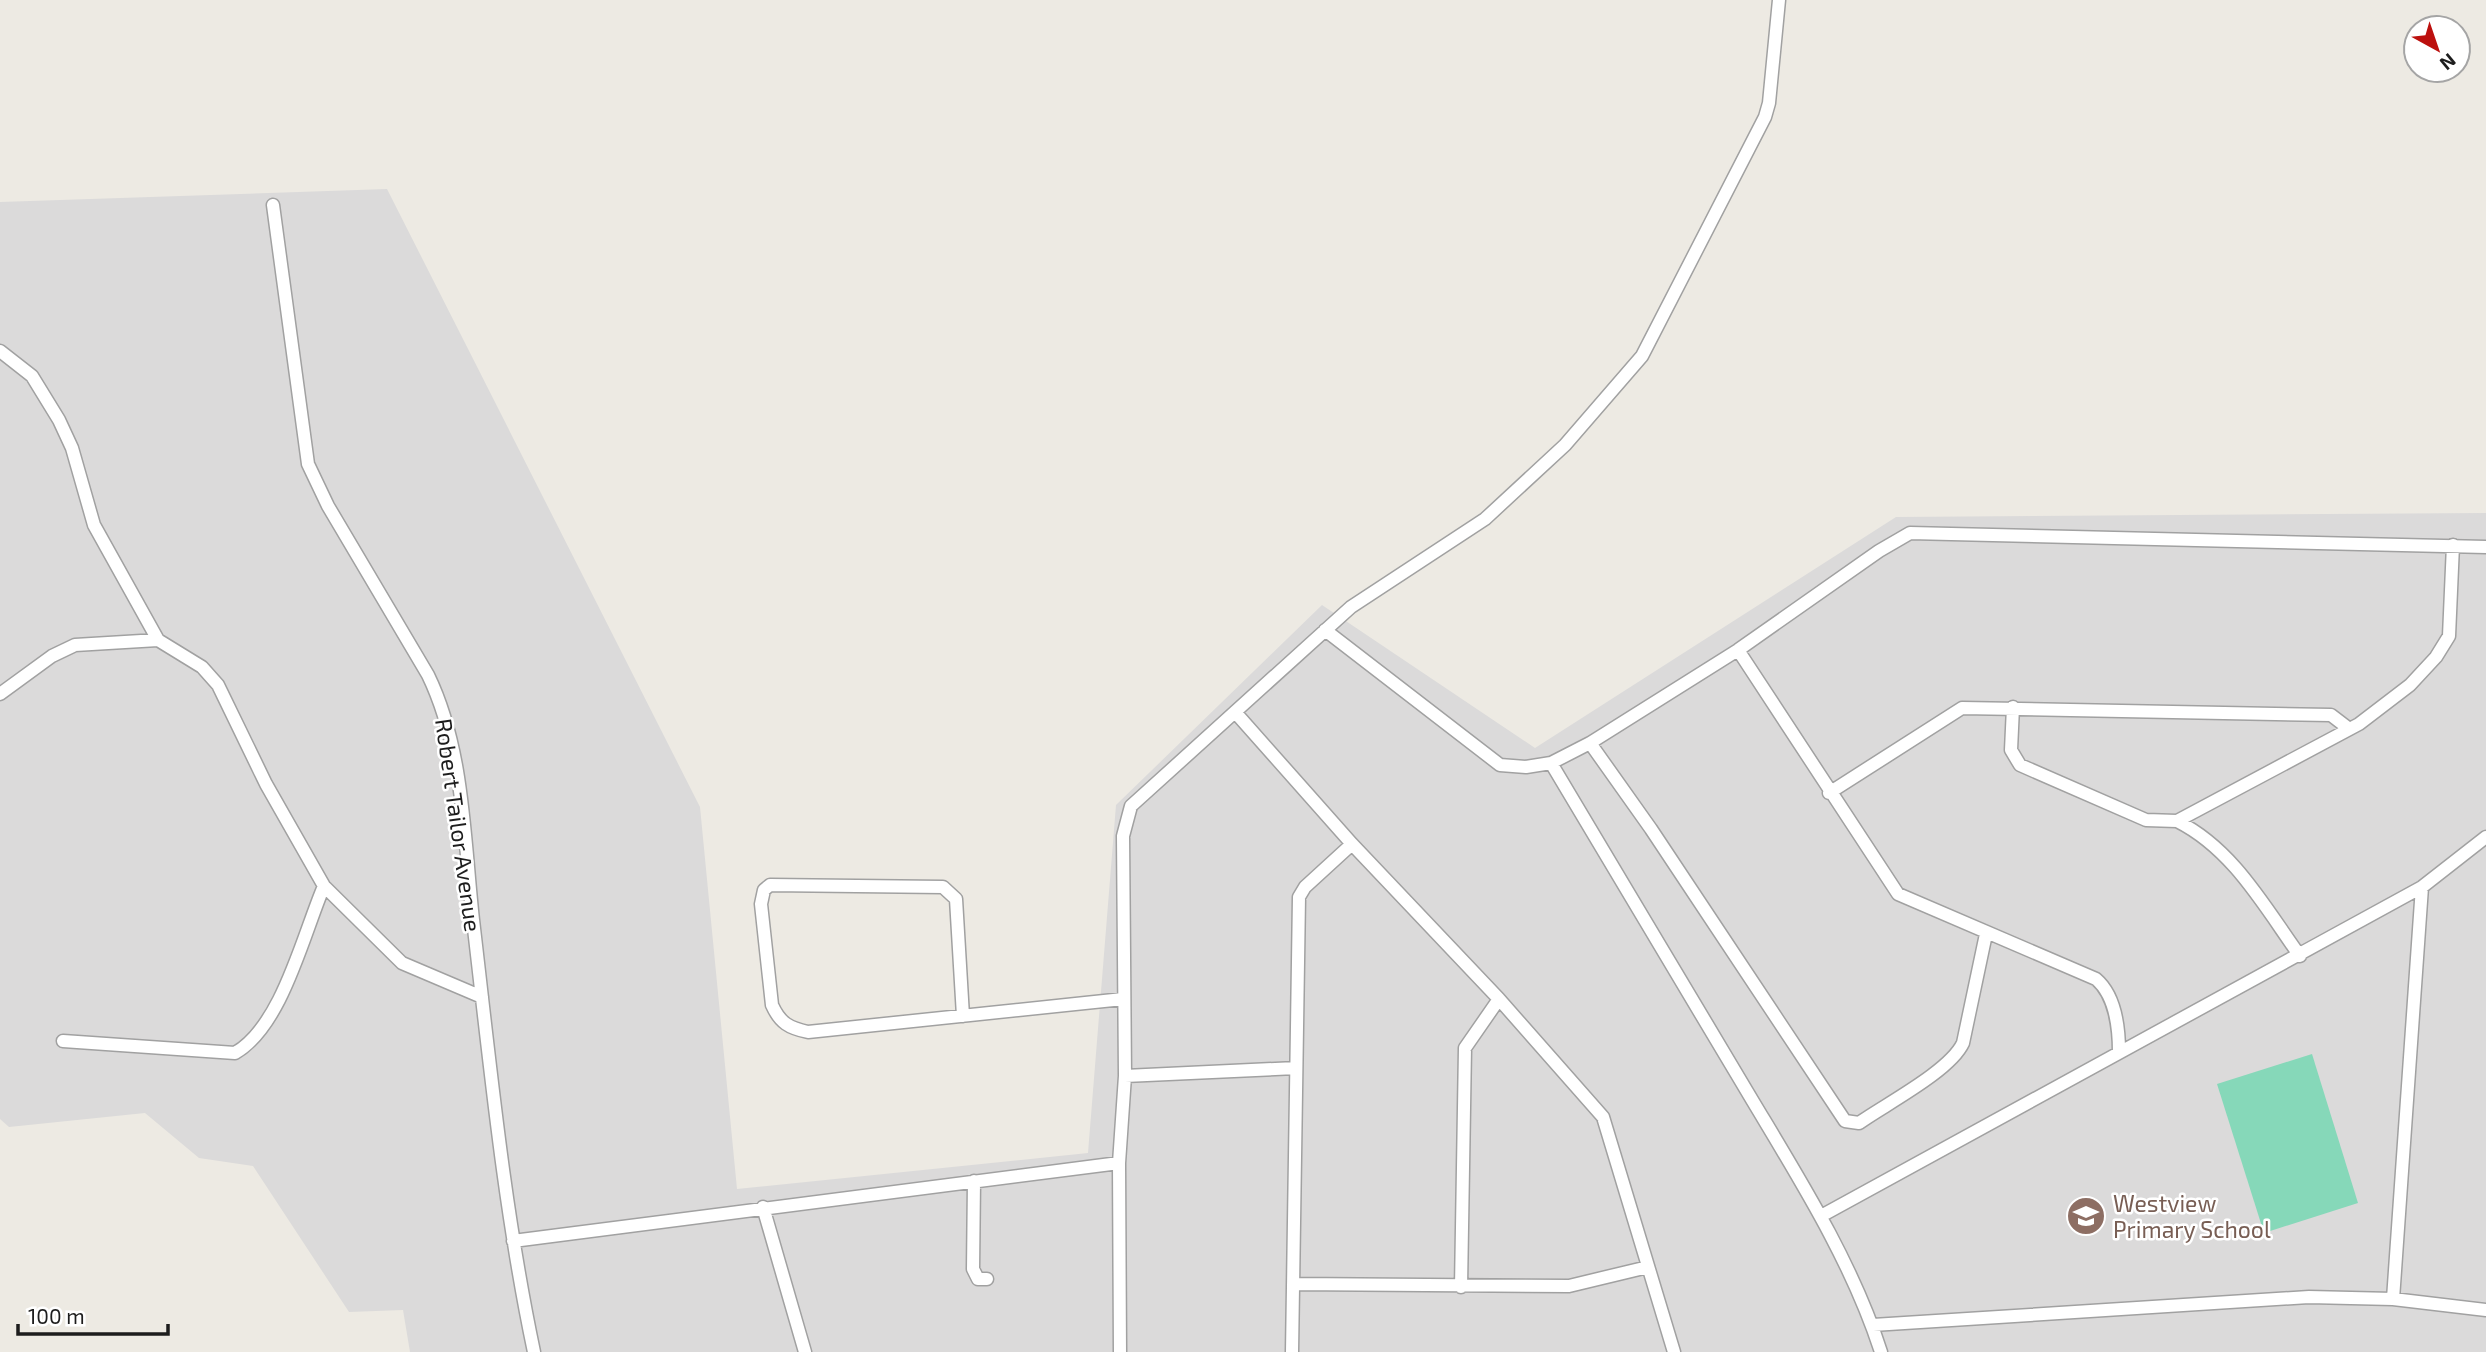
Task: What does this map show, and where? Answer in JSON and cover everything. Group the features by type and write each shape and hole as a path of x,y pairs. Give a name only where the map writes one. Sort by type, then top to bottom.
{"street":[{"path":"1120,1352 1119,1163 1125,1076 1122,999 1123,836 1131,806 1325,631 1384,582 1485,519 1565,445 1642,356 1765,117 1769,103 1779,0"},
{"name":"Robert Tailor Avenue","path":"273,205 308,464 328,506 441,701 461,808 513,1241 534,1352"},
{"path":"0,351 32,376 59,420 72,448 94,525 159,640 202,667 218,685 266,784 324,886 402,963 482,997"},
{"path":"1325,631 1500,765 1526,767 1551,763 1590,743 1738,650 1879,551 1910,533 2486,547"},
{"path":"2177,821 2371,717 2410,685 2444,647 2452,622 2453,545"},
{"path":"0,694 52,656 75,645 159,640"},
{"path":"1738,650 1829,793 1898,894 2096,979 2104,985 2119,1031 2119,1052"},
{"path":"1829,793 1955,711 1973,706 2331,715 2348,728"},
{"path":"2013,707 2011,750 2021,765 2146,820 2177,821 2195,830 2226,856 2300,956"},
{"path":"1235,712 1352,844 1499,999 1603,1117 1674,1352"},
{"path":"1590,743 1651,829 1844,1121 1859,1123 1958,1054 1963,1043 1986,934"},
{"path":"1551,763 1821,1216 1872,1325 1881,1352"},
{"path":"1821,1216 2422,887 2486,837"},
{"path":"1292,1352 1298,897 1305,887 1352,844"},
{"path":"963,1016 956,899 943,887 770,885 764,890 761,904 772,1004 777,1017 790,1028 808,1032 963,1016 1122,999"},
{"path":"63,1041 235,1053 252,1044 267,1023 279,998 324,886"},
{"path":"2393,1299 2422,887"},
{"path":"1461,1287 1465,1048 1466,1042 1499,999"},
{"path":"1125,1076 1296,1068"},
{"path":"513,1241 1119,1163"},
{"path":"974,1181 973,1269 978,1279 987,1279"},
{"path":"763,1207 805,1352"},
{"path":"1293,1284 1461,1287 1581,1285 1648,1267"},
{"path":"1872,1325 2309,1297 2393,1299 2486,1310"}],"shaded area":[{"path":"387,189 700,807 737,1189 1088,1153 1116,805 1322,605 1535,748 1896,517 2486,513 2486,1352 410,1352 403,1310 349,1312 253,1166 199,1158 145,1113 9,1127 0,1119 0,202"}],"green space":[{"path":"2312,1054 2358,1203 2264,1233 2217,1084"}],"place":[{"name":"Westview Primary School","path":"2086,1216"}]}
